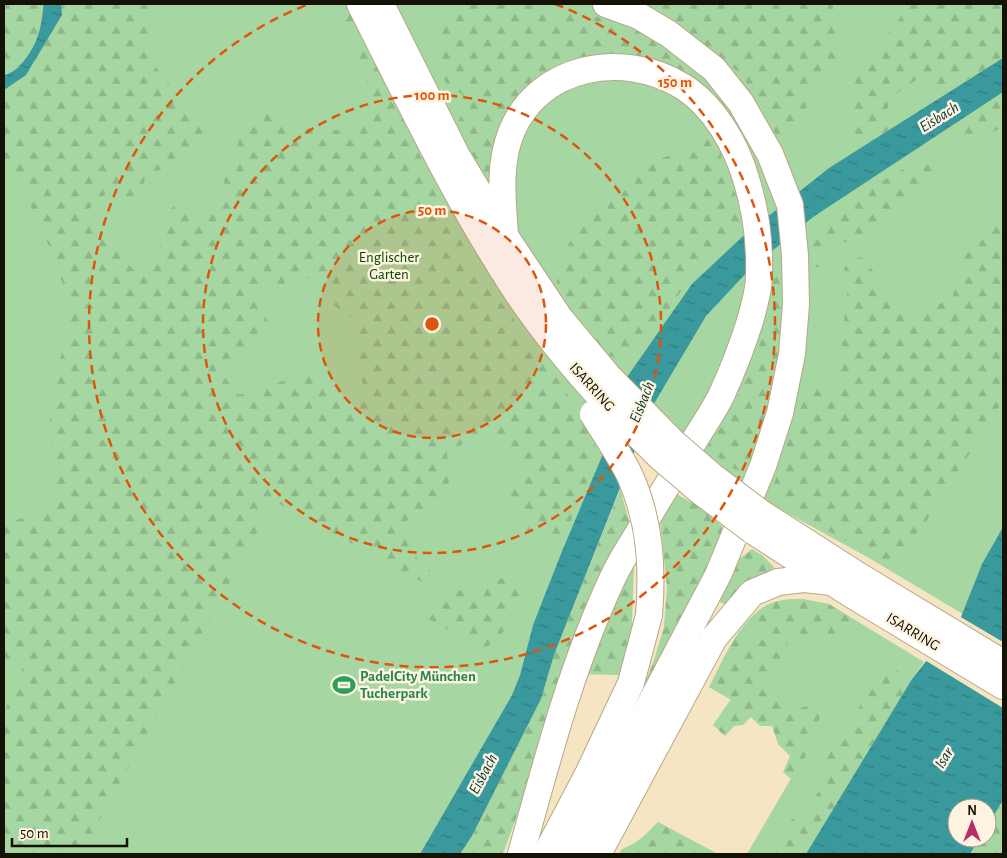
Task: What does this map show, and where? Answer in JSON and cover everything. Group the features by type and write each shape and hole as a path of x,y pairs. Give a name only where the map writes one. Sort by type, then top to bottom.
{"highway":[{"name":"ISARRING","path":"360,4 441,164 490,249 542,328 579,373 659,456 700,492 757,522 1003,686"},
{"name":"ISARRING","path":"381,4 457,156 505,236 559,317 601,396"},
{"path":"571,854 718,576 763,466 780,413 792,354 796,304 795,254 790,205 770,154 741,103 714,69 669,34 639,16 606,4"},
{"path":"505,236 502,168 510,134 526,106 550,84 578,72 609,66 636,68 668,77 692,92 725,130 744,171 752,196 757,224 759,278 752,313 741,349 720,399 614,573 574,671 521,854"},
{"path":"546,854 589,772 631,683 649,615 652,580 647,531 639,500 601,396"},
{"path":"598,854 714,638 752,593 778,582 804,578 846,583"},
{"name":"ISARRING","path":"846,583 1003,663"}],"green space":[{"name":"Englischer Garten","path":"4,4 1003,4 1003,552 966,616 869,558 767,502 687,438 625,381 602,456 533,625 520,675 512,695 420,854 4,854"},
{"path":"4,4 44,4 40,27 33,47 25,60 15,70 4,75"},
{"path":"61,4 155,4 152,16 152,63 202,122 204,137 180,153 173,168 147,172 141,192 121,203 108,192 83,214 138,275 163,242 165,213 178,203 204,212 226,202 224,177 234,161 243,122 264,112 295,127 345,131 360,129 372,112 377,111 339,4 350,4 438,195 473,265 549,366 585,420 598,454 563,541 526,530 508,494 525,480 520,460 492,440 466,443 447,451 449,487 429,511 401,523 410,551 447,587 466,592 510,575 523,597 507,628 483,651 429,619 442,593 274,501 81,854 4,854 4,713 24,664 12,665 4,669 4,620 6,619 4,607 4,523 48,512 58,503 51,468 50,417 65,332 66,293 51,250 30,205 11,172 4,172 4,90 26,75 62,15","holes":["301,275 323,284 330,303 359,322 357,361 365,393 357,407 335,400 308,373 239,395 220,371 257,344 268,322 253,290 276,288"]},
{"path":"516,4 582,13 625,24 645,32 683,55 731,100 722,113 672,71 547,79 493,178 484,180 456,126 466,105 462,94 448,87 437,66 442,30 462,5"},
{"path":"644,4 832,4 837,20 842,56 809,100 799,129 781,143 742,75 671,18"},
{"path":"910,4 1003,4 1003,58 946,93 933,91 926,75 908,85 894,97 887,109 895,127 867,144 855,137 849,118 848,97 858,75"},
{"path":"1003,95 1003,127 969,144 950,138 963,120"},
{"path":"708,137 721,142 721,164 735,193 741,233 693,272 646,346 617,359 601,352 555,296 560,257 579,228 627,189 650,160 684,153"},
{"path":"918,159 933,164 931,175 902,198 882,219 855,241 830,243 819,267 809,267 806,242 814,226 862,192"},
{"path":"1003,213 1003,401 925,523 889,566 770,497 795,419 812,386 839,385 848,286 844,268 852,259 863,257 878,278 912,314 952,299 959,274 957,250 993,218"},
{"path":"784,267 787,327 768,411 753,464 746,474 730,467 706,448 725,422 751,370 766,325 768,292 773,269"},
{"path":"620,489 632,531 634,565 631,650 619,675 569,674 503,854 460,854 472,836 541,699 554,655"},
{"path":"676,494 699,506 722,526 721,536 686,611 645,690 643,687 653,663 664,627 667,587 660,521"},
{"path":"752,549 763,556 774,567 763,580 727,605 720,602 738,560"},
{"path":"802,599 829,604 924,662 806,854 747,854 810,746 709,687 736,636 755,613 767,605 779,601"},
{"path":"802,599 829,604 856,622 846,631 828,640 828,633 823,620 819,622 815,631 806,641 798,641 793,637 789,639 785,653 775,664 774,670 757,678 761,689 779,701 785,697 794,698 797,706 800,708 812,705 822,712 818,723 820,732 791,779 783,772 790,756 778,744 772,726 760,726 751,717 743,725 734,726 725,736 713,725 731,699 709,687 740,630 754,641 759,632 756,623 760,609 777,601"},
{"path":"897,670 912,679 806,854 765,854 770,841 784,835 792,819 805,817 826,777 823,766 826,752 833,745 844,740 851,731 854,715 865,694 861,688 877,675"},
{"path":"1003,800 1003,854 970,854 974,848 997,848 997,810"},
{"path":"658,822 718,854 619,854 622,849 637,841"}],"water":[{"path":"44,4 61,4 62,15 26,75 4,90 4,75 15,70 25,60 36,41"},
{"name":"Eisbach","path":"1003,58 1003,92 813,217 748,271 706,316 652,407 554,655 541,699 472,836 460,854 420,854 512,695 520,675 533,625 602,456 625,380 692,284 741,238 829,168"},
{"name":"Isar","path":"1003,527 1003,800 997,810 997,798 947,798 947,848 974,848 970,854 806,854 912,679 961,617 982,564"}],"pier":[{"path":"959,616 1003,642 1003,708 923,659"}],"place":[{"name":"PadelCity München Tucherpark","path":"344,685"}]}
